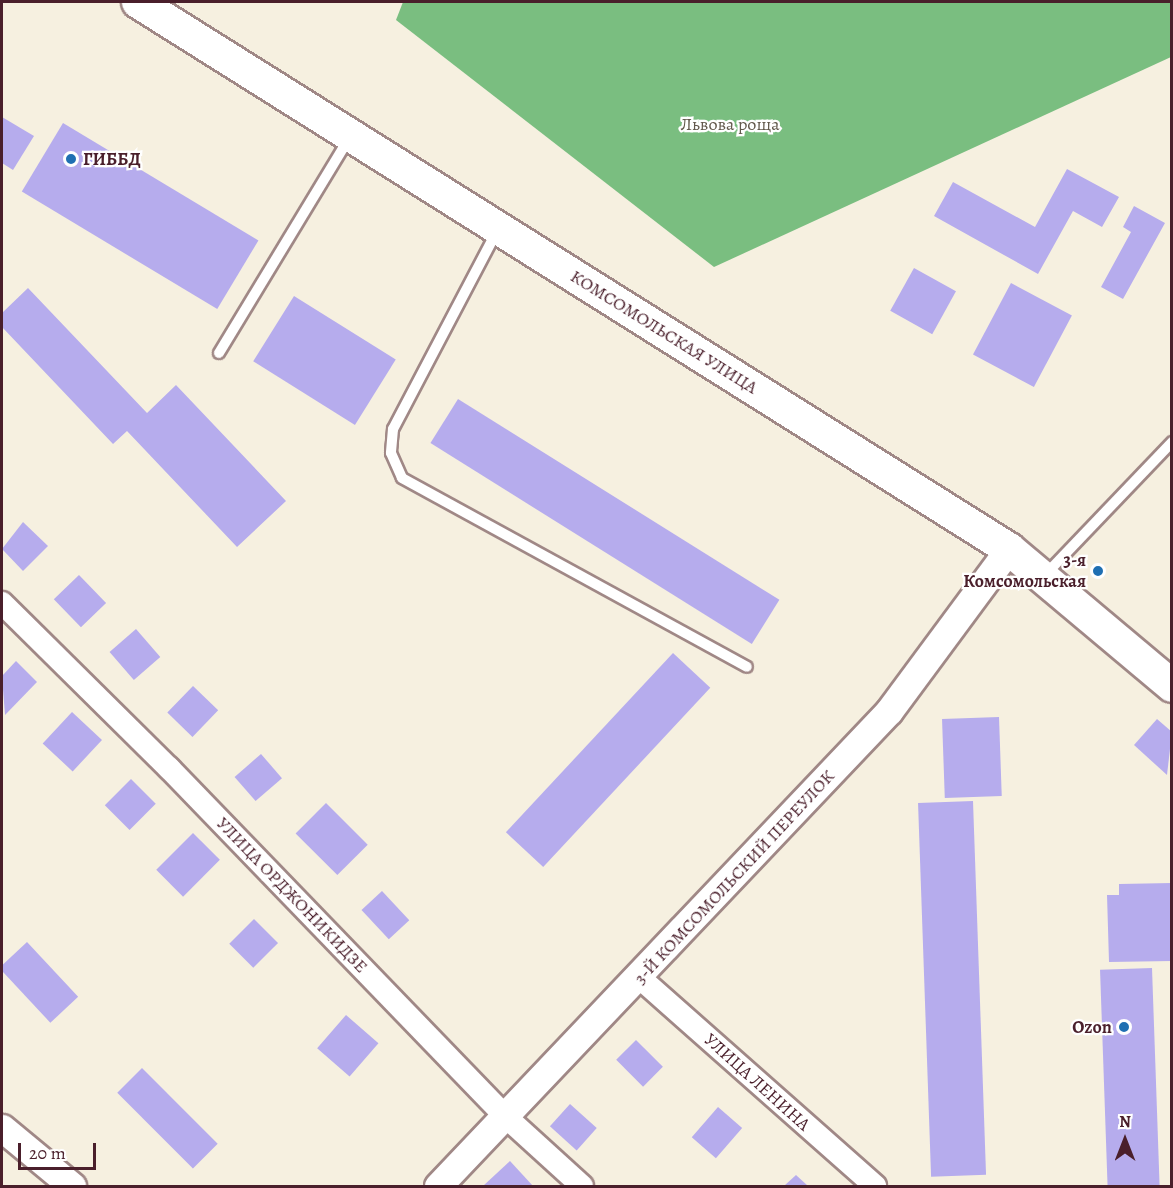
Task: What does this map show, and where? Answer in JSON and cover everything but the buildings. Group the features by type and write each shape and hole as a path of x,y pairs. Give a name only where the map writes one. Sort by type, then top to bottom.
{"main road":[{"name":"КОМСОМОЛЬСКАЯ УЛИЦА","path":"138,2 1009,549 1045,575 1172,686"}],"street":[{"name":"3-Й КОМСОМОЛЬСКИЙ ПЕРЕУЛОК","path":"438,1186 640,978 889,711 1009,549"},
{"name":"УЛИЦА ОРДЖОНИКИДЗЕ","path":"2,603 169,768 505,1116 582,1186"},
{"name":"УЛИЦА ЛЕНИНА","path":"640,978 875,1186"},
{"path":"2,1128 72,1186"}],"lane":[{"path":"219,353 350,135"},
{"path":"498,228 393,429 391,453 402,478 747,667"},
{"path":"1045,575 1172,442"}],"green space":[{"name":"Львова роща","path":"403,2 1171,2 1171,57 714,267 396,20"}],"place":[{"name":"ГИББД","path":"71,159"},
{"name":"3-я Комсомольская","path":"1098,571"},
{"name":"Ozon","path":"1124,1027"}]}
